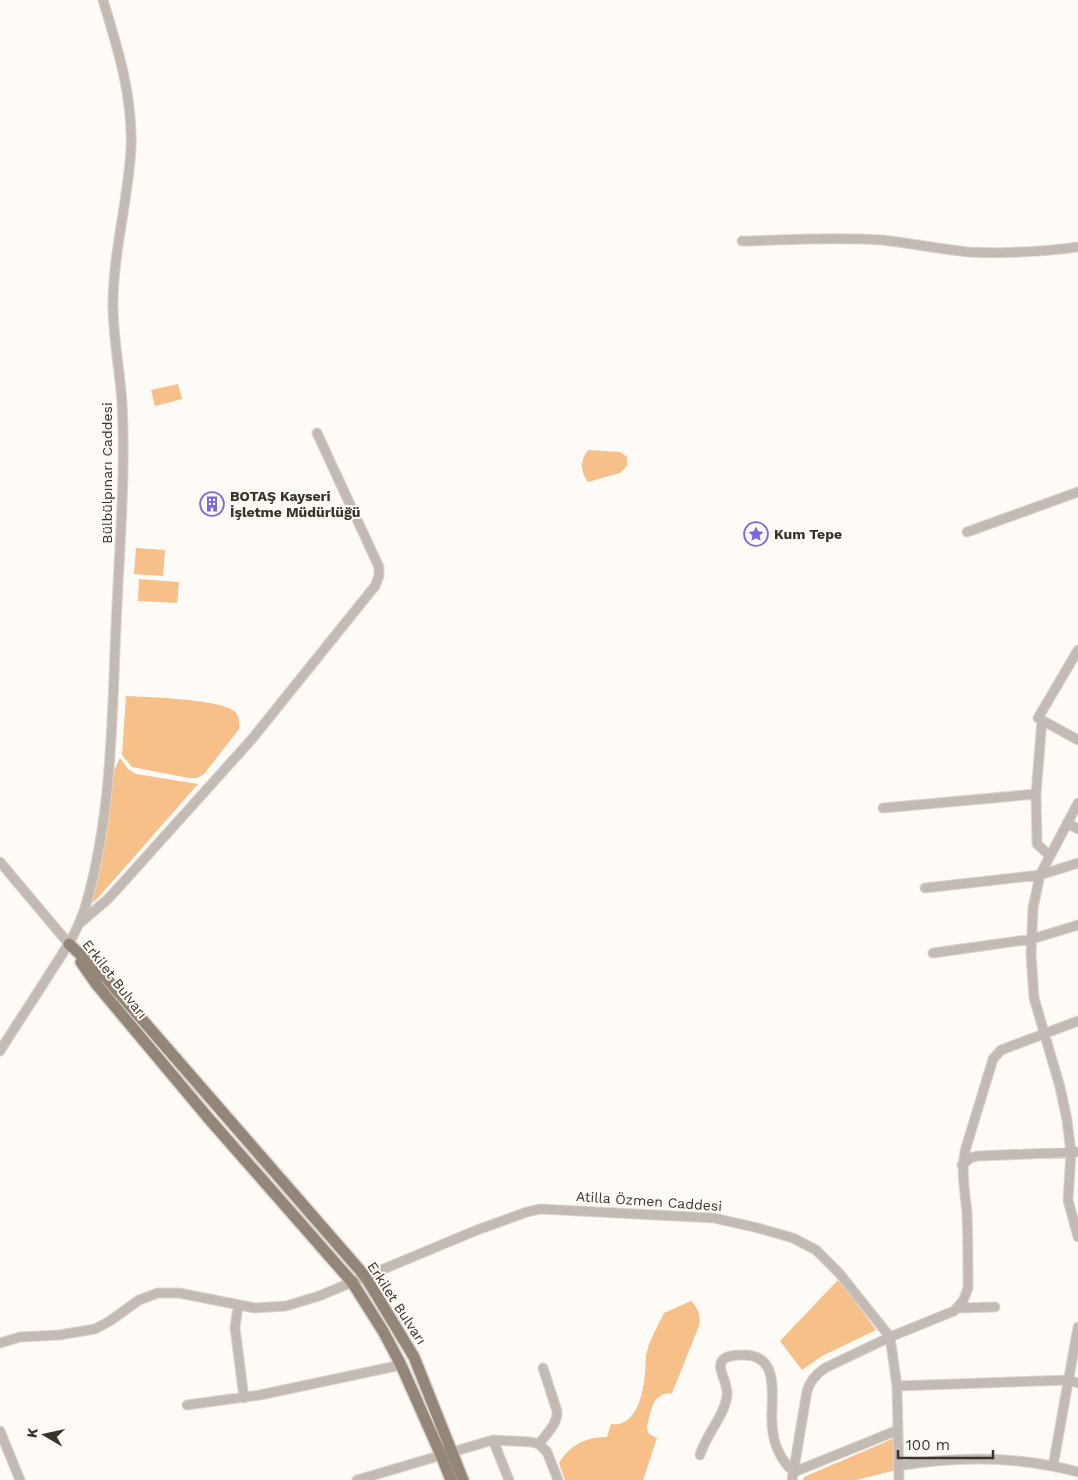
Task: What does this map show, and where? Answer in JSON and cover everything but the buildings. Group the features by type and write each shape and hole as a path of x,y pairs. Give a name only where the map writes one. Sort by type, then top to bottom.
{"main road":[{"name":"Erkilet Bulvarı","path":"69,944 106,978 365,1276 414,1357 447,1454 450,1480"},
{"name":"Erkilet Bulvarı","path":"69,944 98,985 210,1120 352,1282 383,1331 447,1454 463,1480"}],"street":[{"name":"Bülbülpınarı Caddesi","path":"0,1051 69,944 81,922 98,855 107,792 124,467 122,402 114,330 113,295 117,252 128,181 131,115 125,77 103,0"},
{"path":"742,241 870,240 902,242 947,250 1000,253 1042,252 1078,247"},
{"path":"81,922 128,877 252,739 375,586 379,576 379,567 317,433"},
{"path":"967,532 1078,492"},
{"path":"1078,650 1038,718 1078,740"},
{"path":"1042,720 1036,794 1037,844 1050,856"},
{"path":"883,808 1036,794"},
{"path":"1078,803 1040,875 1033,908 1032,939 1034,998 1064,1104 1074,1152 1068,1200 1078,1237"},
{"path":"1067,824 1078,829"},
{"path":"0,862 69,944"},
{"path":"925,888 1040,875 1078,863"},
{"path":"933,953 1032,939 1078,925"},
{"path":"793,1476 807,1391 811,1381 818,1373 890,1337 954,1311 965,1297 968,1288 967,1222 962,1165 993,1059 1001,1050 1078,1021"},
{"path":"962,1165 967,1160 976,1156 1074,1152"},
{"name":"Atilla Özmen Caddesi","path":"0,1344 20,1338 59,1335 95,1329 110,1321 138,1300 158,1293 179,1293 262,1308 286,1306 319,1296 478,1230 540,1209 706,1217 758,1228 792,1238 810,1247 827,1260 890,1337"},
{"path":"238,1305 235,1328 244,1398"},
{"path":"958,1308 995,1307"},
{"path":"1053,1466 1078,1327"},
{"path":"890,1337 897,1386 899,1480"},
{"path":"700,1455 705,1440 718,1418 727,1397 727,1385 721,1368 721,1362 732,1356 749,1355 761,1360 770,1375 773,1388 773,1436 783,1460 793,1476"},
{"path":"188,1405 244,1398 401,1365"},
{"path":"539,1444 557,1417 557,1411 543,1368"},
{"path":"897,1386 1068,1380 1078,1383"},
{"path":"793,1476 898,1430"},
{"path":"0,1432 20,1480"},
{"path":"493,1440 509,1480"},
{"path":"357,1480 493,1440 539,1444 547,1452 558,1480"},
{"path":"898,1466 938,1460 976,1458 1053,1466 1078,1472"}],"shaded area":[{"path":"178,384 182,399 155,406 151,390"},
{"path":"588,450 620,452 627,457 627,466 620,473 588,482 582,466"},
{"path":"136,548 165,550 163,576 134,574"},
{"path":"139,579 179,582 177,603 138,601"},
{"path":"126,696 182,699 226,707 237,715 239,729 204,774 197,778 132,767 122,755"},
{"path":"120,758 128,769 136,774 198,784 97,899 84,909 108,783"},
{"path":"839,1279 876,1330 822,1356 802,1370 780,1341"},
{"path":"691,1301 698,1312 699,1326 672,1393 658,1397 652,1408 647,1430 649,1434 657,1438 643,1480 565,1480 559,1463 568,1451 585,1440 607,1437 611,1424 620,1424 633,1414 643,1389 647,1351 664,1313"},
{"path":"897,1437 896,1470 856,1480 803,1480 804,1477"}],"place":[{"name":"BOTAŞ Kayseri İşletme Müdürlüğü","path":"212,504"},
{"name":"Kum Tepe","path":"756,534"}]}
